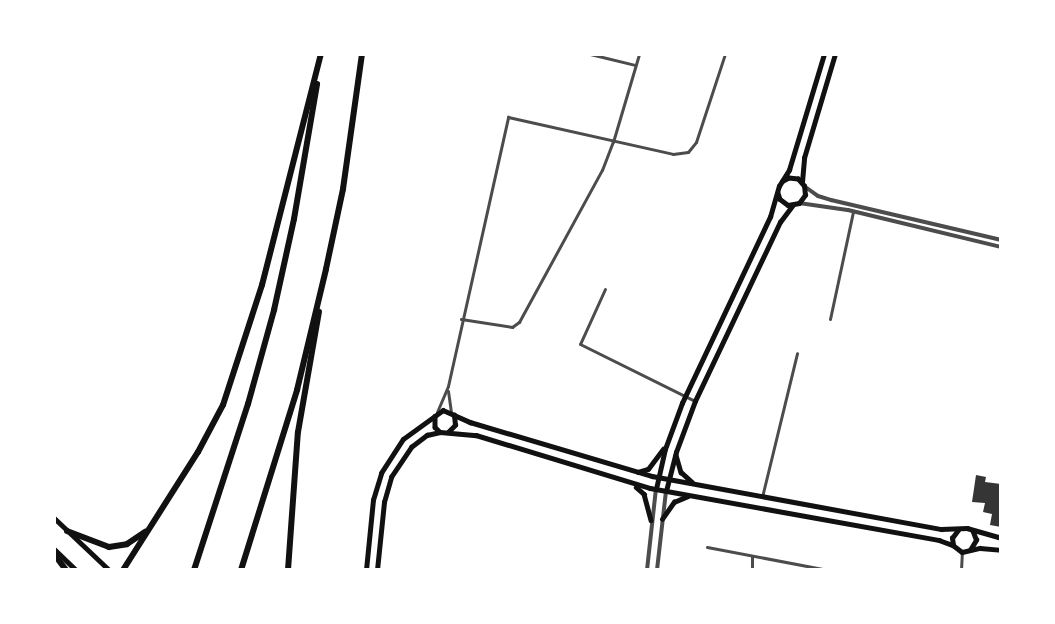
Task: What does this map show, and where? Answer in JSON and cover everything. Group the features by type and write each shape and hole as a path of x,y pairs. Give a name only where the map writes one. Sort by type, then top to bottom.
{"highway":[{"path":"123,570 216,419 236,368 275,236 321,54"},
{"path":"194,570 248,404 274,310 294,219 321,54"},
{"path":"288,570 301,414 336,225 362,54"},
{"path":"241,570 297,390 336,225"},
{"path":"67,531 100,546 127,544 148,529 169,497"},
{"path":"54,518 109,570"},
{"path":"54,549 76,570"},
{"path":"54,554 66,570"}],"main road":[{"path":"656,489 668,441 685,396 770,217 781,182 789,170 824,54"},
{"path":"666,491 676,452 695,401 780,222 793,205 799,203 805,195 804,158 835,54"},
{"path":"781,182 794,178 803,184"},
{"path":"778,190 780,200 793,205"},
{"path":"366,570 373,500 381,473 403,439 436,414 446,410 635,472 941,529 970,530 1001,538"},
{"path":"448,432 456,425 453,413"},
{"path":"436,414 434,423 440,432"},
{"path":"377,570 384,502 391,477 411,447 427,435 440,432 476,435 656,489 953,545 962,552 1001,550"},
{"path":"635,472 648,469 653,465 668,441"},
{"path":"676,452 681,472 696,485"},
{"path":"629,482 645,494 651,520"},
{"path":"662,519 674,502 690,495"},
{"path":"953,545 953,535 958,530"},
{"path":"970,530 976,540 970,550"}],"street":[{"path":"593,54 636,66"},
{"path":"461,319 512,327 519,322 602,170 614,142 639,54"},
{"path":"436,414 448,387 461,319 508,117 673,154 688,152 696,142 725,54"},
{"path":"803,184 818,196 831,200 1001,240"},
{"path":"799,203 853,212 1001,248"},
{"path":"830,319 853,212"},
{"path":"605,289 580,344 695,401"},
{"path":"762,497 797,353"},
{"path":"448,387 453,413"},
{"path":"647,570 656,489"},
{"path":"657,570 666,491"},
{"path":"707,547 828,570"},
{"path":"961,570 962,552"},
{"path":"752,556 752,570"}],"building":[{"path":"976,475 986,477 985,482 1001,484 1001,527 990,525 992,514 983,512 985,503 972,502"}]}
